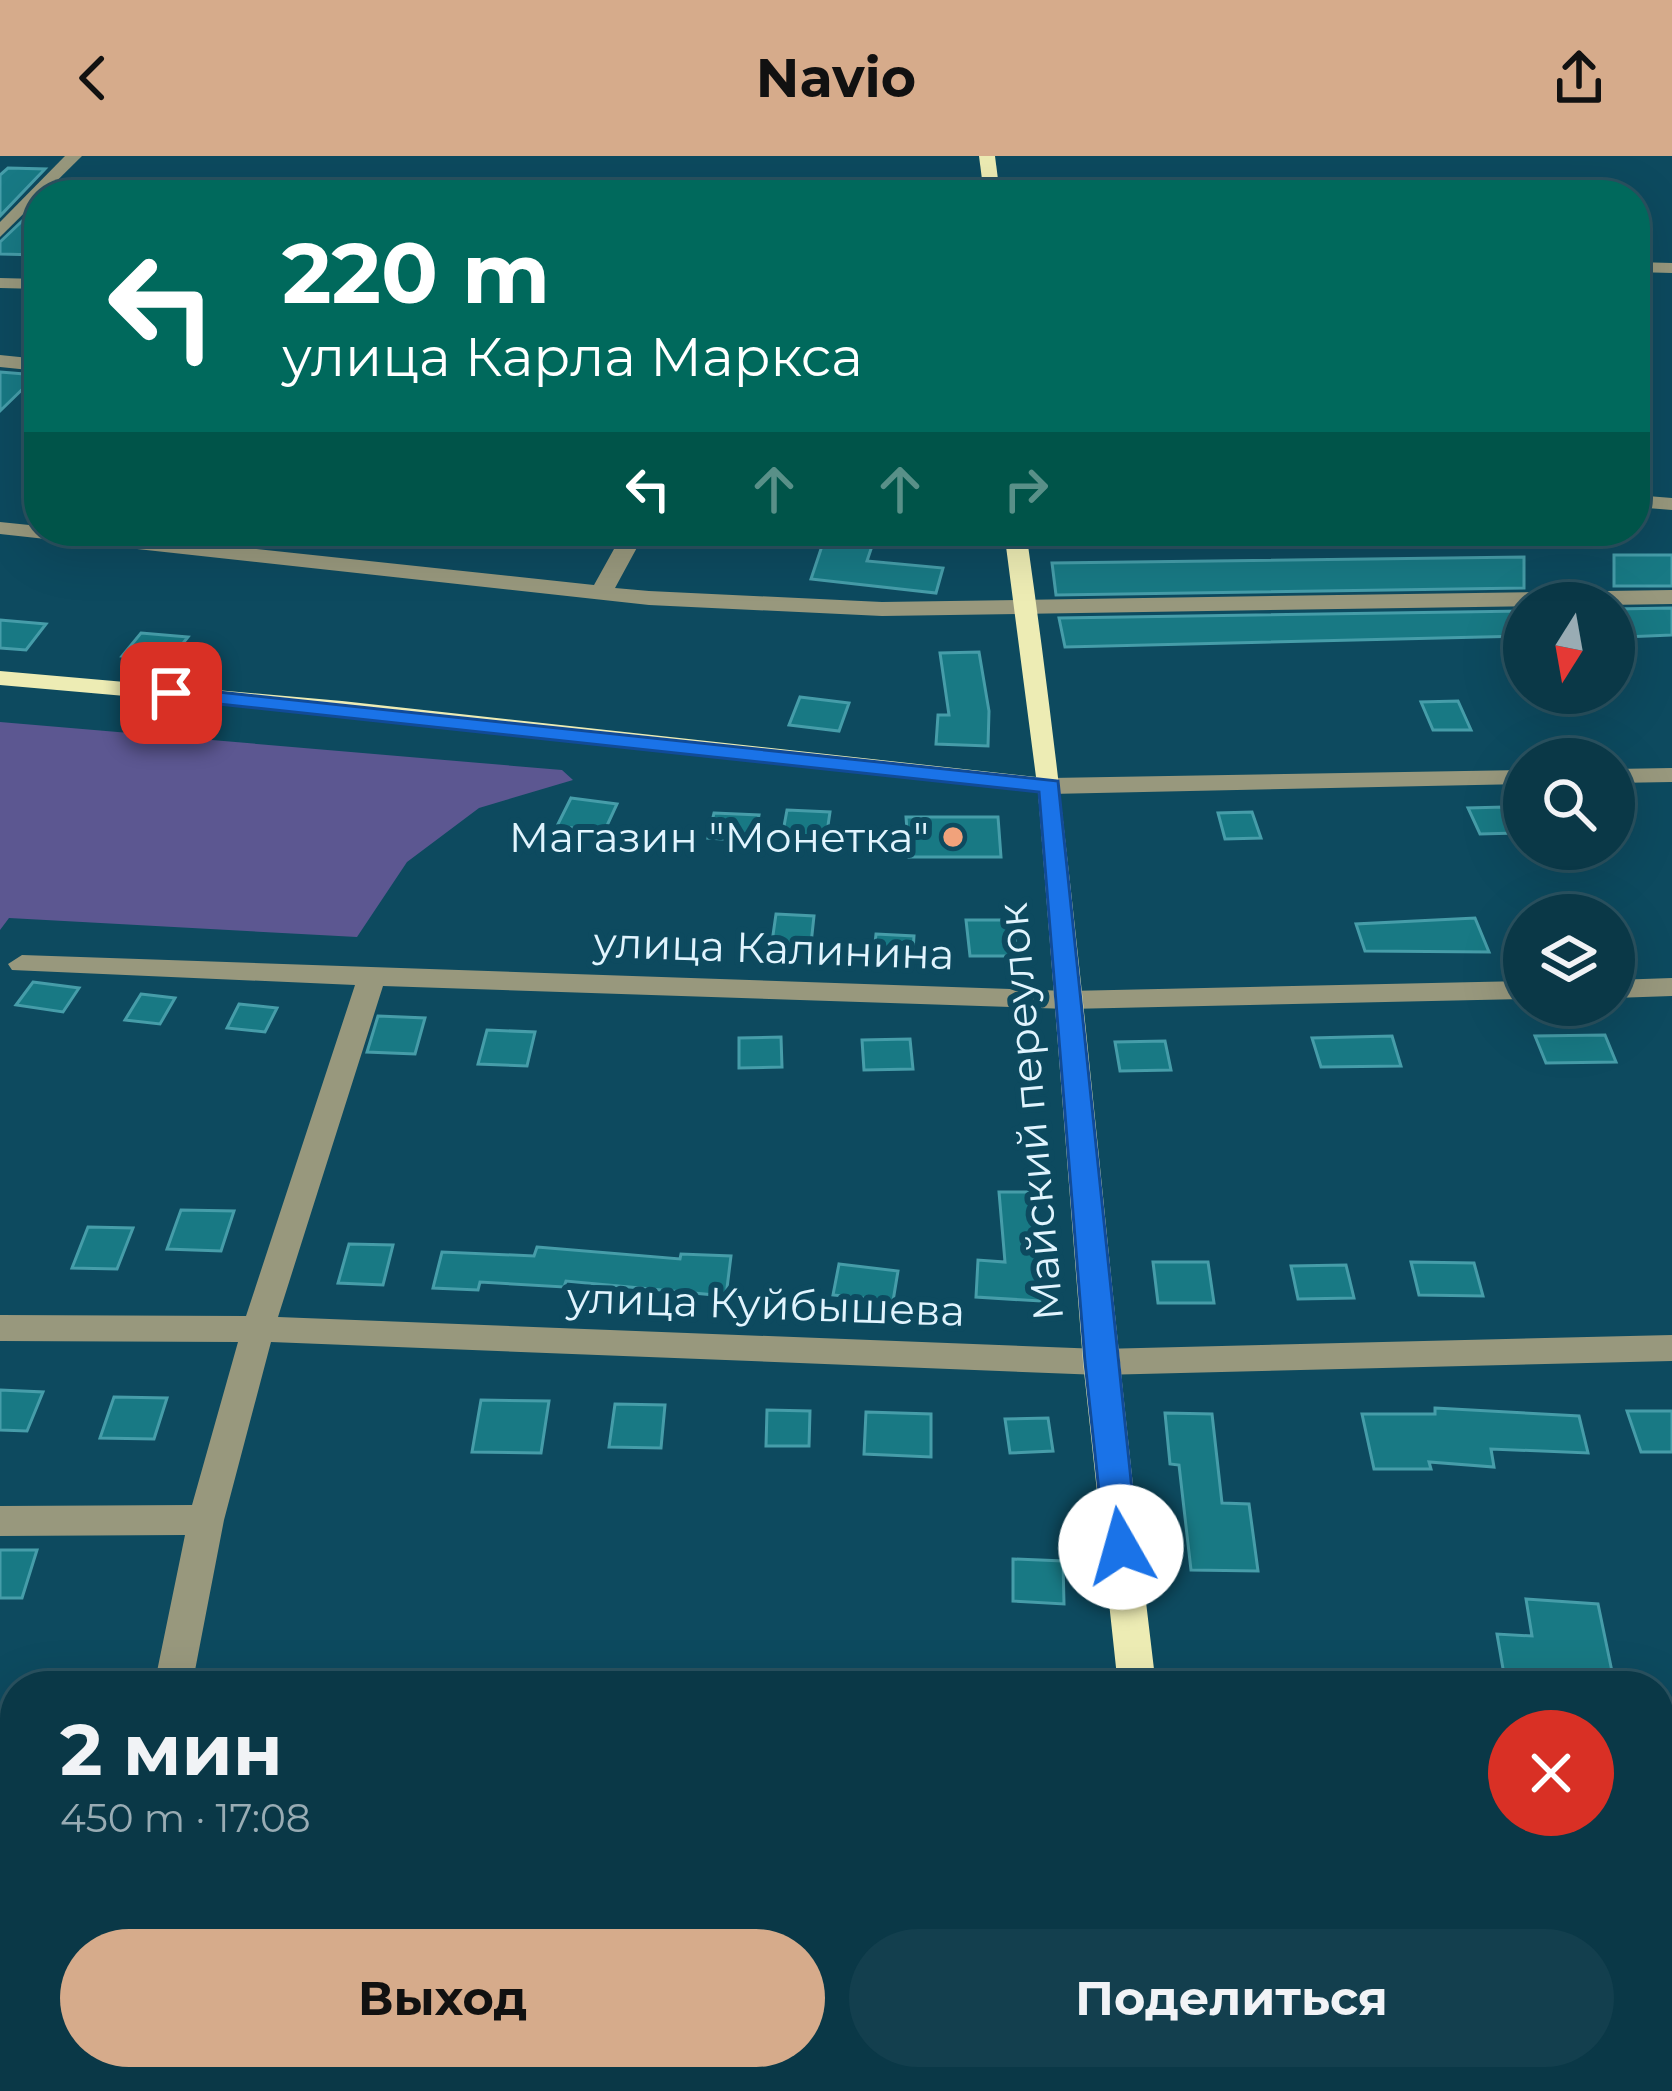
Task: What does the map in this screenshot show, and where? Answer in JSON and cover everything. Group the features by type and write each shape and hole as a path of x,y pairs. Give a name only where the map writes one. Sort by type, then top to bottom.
{"main road":[{"name":"Майский переулок","path":"1017,546 1050,786 1100,1362 1135,1671"},
{"path":"0,678 365,711 1050,786"}],"street":[{"path":"51,180 74,156"},
{"path":"160,546 601,593 882,609 1672,597"},
{"path":"601,593 627,546"},
{"path":"1635,776 1672,775"},
{"path":"1050,786 1503,777"},
{"name":"улица Калинина","path":"22,964 1068,1000 1503,991"},
{"path":"176,1671 206,1520 258,1329 371,978"},
{"path":"1635,989 1672,988"},
{"name":"улица Куйбышева","path":"0,1328 258,1329 1100,1362 1672,1348"},
{"path":"0,1521 206,1520"}],"shaded area":[{"path":"0,722 562,770 573,780 479,808 407,862 357,937 9,918 0,930"}],"building":[{"path":"8,168 45,169 34,180 24,180 24,191 0,216 0,175"},
{"path":"24,219 24,255 0,254 0,242"},
{"path":"0,372 24,374 24,388 0,411"},
{"path":"822,546 872,546 867,561 943,568 936,593 811,579"},
{"path":"1614,555 1672,555 1672,586 1614,582"},
{"path":"1524,557 1524,582 1503,582 1503,588 1056,595 1052,563"},
{"path":"1672,608 1672,635 1635,637 1635,609"},
{"path":"1503,611 1503,637 1065,647 1059,618"},
{"path":"0,620 46,624 26,650 0,648"},
{"path":"141,633 188,637 168,662 122,656"},
{"path":"979,652 989,711 988,746 936,744 938,715 949,715 940,653"},
{"path":"800,697 849,703 839,731 789,725"},
{"path":"1458,701 1471,730 1433,730 1421,702"},
{"path":"571,798 617,804 604,832 557,826"},
{"path":"1503,807 1503,833 1480,834 1468,808"},
{"path":"787,810 830,812 826,839 782,837"},
{"path":"1252,812 1261,838 1225,839 1218,813"},
{"path":"714,813 759,815 754,841 708,838"},
{"name":"Магазин \"Монетка\"","path":"906,817 998,817 1001,857 909,857"},
{"path":"776,914 814,916 811,944 772,942"},
{"path":"1475,918 1489,952 1365,951 1356,924"},
{"path":"966,920 1013,920 1017,956 970,956"},
{"path":"876,934 914,936 912,965 873,963"},
{"path":"33,982 79,988 63,1012 16,1005"},
{"path":"141,994 175,998 160,1024 125,1020"},
{"path":"239,1004 277,1008 265,1032 227,1028"},
{"path":"378,1016 425,1018 415,1054 367,1052"},
{"path":"487,1030 535,1032 527,1066 478,1064"},
{"path":"1605,1035 1616,1062 1546,1063 1535,1036"},
{"path":"1392,1036 1401,1066 1321,1067 1312,1038"},
{"path":"781,1037 782,1067 739,1068 739,1038"},
{"path":"910,1039 913,1069 864,1070 862,1040"},
{"path":"1165,1041 1171,1070 1120,1071 1115,1042"},
{"path":"999,1192 1037,1192 1040,1301 976,1297 978,1260 1005,1262"},
{"path":"181,1210 234,1211 221,1251 167,1249"},
{"path":"88,1227 133,1228 117,1269 72,1268"},
{"path":"349,1244 393,1245 383,1285 338,1283"},
{"path":"537,1247 680,1259 681,1254 731,1256 726,1296 566,1281 564,1287 480,1282 478,1290 433,1288 442,1252 534,1256"},
{"path":"1153,1262 1208,1262 1214,1303 1158,1303"},
{"path":"1411,1262 1474,1263 1483,1296 1419,1295"},
{"path":"839,1264 898,1271 893,1301 833,1295"},
{"path":"1346,1265 1354,1298 1298,1299 1291,1266"},
{"path":"0,1390 43,1392 27,1431 0,1430"},
{"path":"114,1397 167,1398 154,1439 100,1438"},
{"path":"481,1400 549,1401 541,1453 472,1452"},
{"path":"615,1404 665,1405 661,1448 609,1447"},
{"path":"1435,1408 1579,1416 1588,1453 1491,1449 1494,1467 1429,1462 1431,1469 1374,1469 1362,1414 1435,1414"},
{"path":"767,1410 810,1411 809,1446 766,1446"},
{"path":"1627,1411 1672,1411 1672,1452 1641,1452"},
{"path":"866,1412 931,1414 931,1457 864,1454"},
{"path":"1165,1413 1212,1414 1222,1503 1249,1504 1258,1571 1191,1570 1179,1465 1170,1464"},
{"path":"1048,1418 1053,1451 1010,1453 1005,1419"},
{"path":"0,1550 37,1550 22,1598 0,1598"},
{"path":"1013,1559 1063,1561 1064,1604 1013,1601"},
{"path":"1526,1599 1598,1604 1612,1671 1503,1671 1497,1634 1532,1636"}],"place":[{"name":"Магазин \"Монетка\"","path":"953,837"}],"route":[{"path":"171,693 1050,786 1100,1362 1121,1547"}]}
